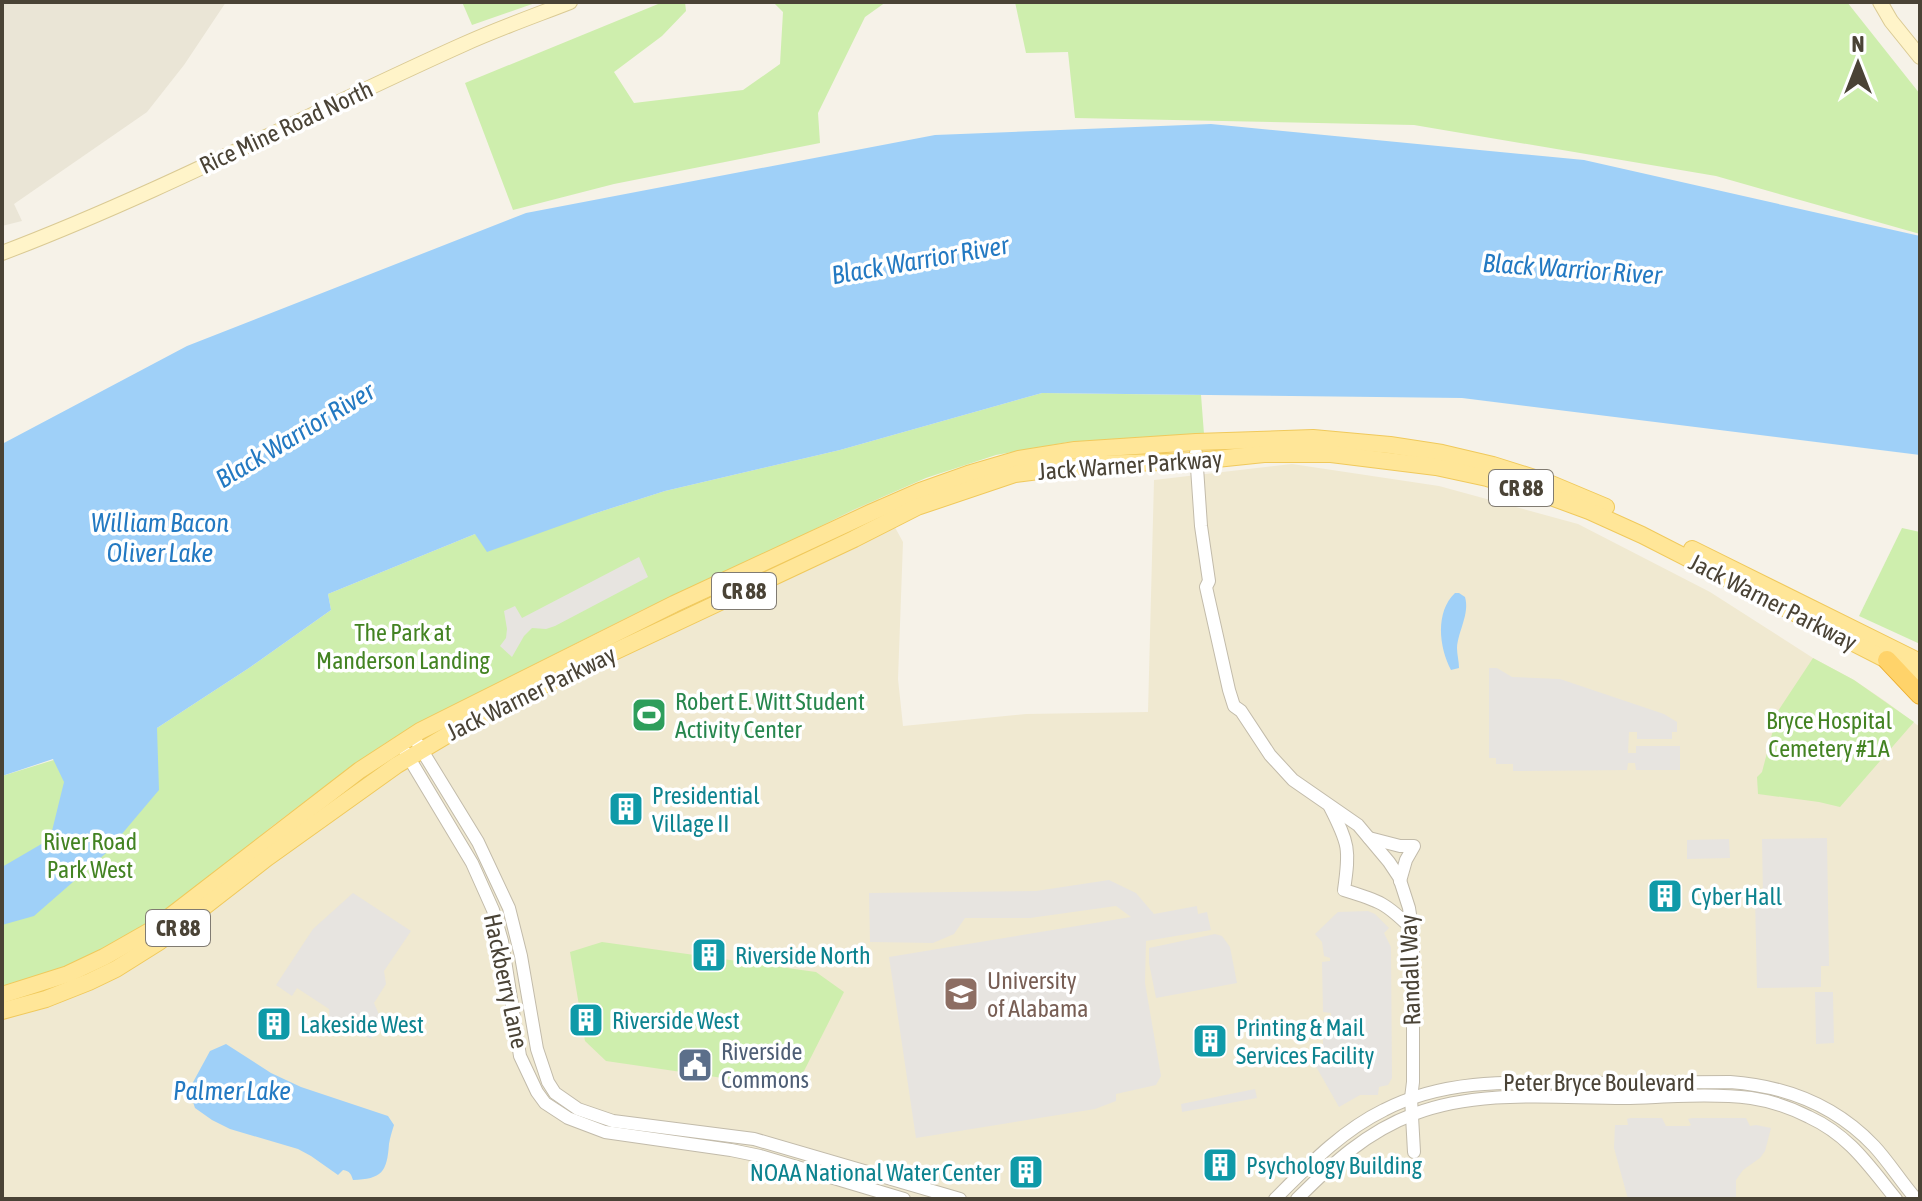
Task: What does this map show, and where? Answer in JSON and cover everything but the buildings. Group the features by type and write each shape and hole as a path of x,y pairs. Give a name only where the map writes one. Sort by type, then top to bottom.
{"highway":[{"path":"1887,660 1920,695"}],"main road":[{"name":"Rice Mine Road North","path":"2,253 141,196 466,43 570,2"},
{"path":"1880,2 1920,57"},
{"name":"Jack Warner Parkway","path":"2,1011 46,999 89,982 159,942 465,707 674,604 920,491 1019,459 1075,450 1313,438 1361,441 1442,453 1544,481 1593,501 1920,662"},
{"name":"Jack Warner Parkway","path":"2,995 68,974 155,928 360,770 917,507 1015,474 1094,464 1197,461 1264,454 1331,454 1436,467 1487,478 1589,511 1642,535 1920,677"}],"street":[{"name":"Randall Way","path":"1196,442 1201,526 1209,581 1214,585 1229,661 1242,703 1241,711 1270,755 1293,780 1358,825 1389,862 1400,881 1409,908 1413,930 1411,1098 1414,1152"},
{"name":"Hackberry Lane","path":"411,746 478,842 509,908 519,944 537,1049 555,1093 578,1109 613,1121 754,1139 960,1199"},
{"name":"Hackberry Lane","path":"411,746 493,910 502,941 520,1056 545,1103 568,1118 605,1132 760,1156 904,1199"},
{"path":"1329,804 1347,845 1344,890 1379,901 1391,908 1413,930"},
{"path":"1369,838 1400,846 1414,846 1400,881"},
{"name":"Peter Bryce Boulevard","path":"1275,1199 1346,1133 1384,1110 1440,1090 1488,1083 1753,1084 1796,1094 1852,1126 1873,1146 1916,1199"},
{"name":"Peter Bryce Boulevard","path":"1297,1199 1320,1175 1376,1131 1443,1104 1478,1099 1697,1097 1752,1098 1813,1118 1860,1153 1896,1199"}],"shaded area":[{"path":"2,2 226,2 184,65 147,112 14,204 22,221 2,226"},
{"name":"University of Alabama","path":"859,452 903,542 898,679 903,726 1026,714 1148,712 1154,480 1292,464 1439,486 1578,524 1710,592 1885,701 1920,727 1920,1199 2,1199 2,776 62,789 486,557"},
{"path":"639,557 648,577 555,626 532,628 512,657 500,646 506,638 504,611 515,606 522,618"},
{"path":"1489,668 1497,668 1512,677 1560,679 1664,714 1677,722 1677,732 1672,732 1672,739 1637,739 1637,732 1629,732 1628,753 1636,753 1636,746 1680,746 1680,770 1636,770 1635,763 1628,763 1627,770 1513,771 1513,764 1496,764 1496,758 1489,758"},
{"path":"1827,838 1829,966 1821,966 1821,987 1757,988 1755,898 1763,897 1762,839"},
{"path":"1729,839 1730,858 1687,859 1687,840"},
{"path":"1109,880 1136,893 1154,914 1197,906 1198,914 1207,912 1211,930 1146,941 1145,983 1161,1076 1156,1085 1116,1094 1116,1101 1095,1109 916,1138 889,957 1131,917 1116,906 1030,918 965,918 954,934 933,943 870,942 869,893 1036,891"},
{"path":"353,893 411,931 384,971 386,984 374,1003 381,1019 371,1039 329,1018 329,1009 297,988 292,996 276,985 313,929"},
{"path":"1368,911 1389,928 1384,933 1391,947 1392,1078 1388,1085 1379,1087 1378,1095 1360,1095 1339,1107 1314,1063 1321,1059 1326,1065 1331,1059 1331,1056 1323,1056 1323,1020 1331,1020 1331,1013 1323,1012 1322,962 1330,961 1330,958 1324,956 1322,942 1315,934 1338,912"},
{"path":"1215,934 1222,936 1230,947 1237,983 1156,998 1149,948"},
{"path":"1815,992 1833,992 1834,1043 1816,1044"},
{"path":"1255,1089 1257,1098 1182,1112 1181,1104"},
{"path":"1662,1118 1666,1126 1689,1126 1688,1119 1692,1118 1746,1118 1750,1126 1771,1128 1765,1151 1736,1180 1736,1199 1628,1199 1614,1148 1615,1125 1628,1125 1627,1119"}],"green space":[{"path":"462,2 538,2 472,25"},
{"path":"663,2 685,2 686,11 662,36 614,72 634,103 743,90 780,64 783,12 773,2 886,2 865,17 818,113 820,143 614,184 513,210 465,83"},
{"path":"1015,2 1847,2 1920,94 1920,234 1716,176 1414,125 1075,118 1068,52 1026,53"},
{"name":"The Park at Manderson Landing","path":"1042,393 1201,395 1204,434 1069,442 996,455 926,478 853,510 727,573 644,609 438,713 355,764 271,827 192,893 112,947 49,975 2,987 2,776 157,728 331,610 328,594 475,534 590,515 665,491 840,450"},
{"path":"1902,528 1920,532 1920,644 1859,616"},
{"name":"Bryce Hospital Cemetery #1A","path":"1813,658 1854,680 1914,722 1840,807 1758,794 1757,777 1762,772 1778,711"},
{"path":"602,942 816,972 844,992 803,1073 778,1086 606,1061 585,1041 570,952"}],"water":[{"name":"William Bacon Oliver Lake","path":"1211,124 1584,160 1920,236 1920,455 1462,398 1042,393 840,450 665,491 487,552 475,534 328,594 331,610 157,728 159,790 105,854 34,916 2,925 2,867 50,839 64,782 53,759 2,776 2,444 187,346 526,213 935,135"},
{"path":"1455,593 1465,597 1466,610 1457,648 1459,668 1451,670 1441,630 1444,610"},
{"name":"Palmer Lake","path":"226,1044 271,1073 301,1087 388,1116 394,1125 387,1161 381,1172 371,1178 353,1180 345,1170 338,1175 298,1149 230,1129 195,1108 193,1102 185,1097 210,1051"}],"place":[{"name":"Robert E. Witt Student Activity Center","path":"649,715"},
{"name":"Presidential Village II","path":"626,809"},
{"name":"Cyber Hall","path":"1665,896"},
{"name":"Riverside North","path":"709,955"},
{"name":"University of Alabama","path":"961,994"},
{"name":"Riverside West","path":"586,1020"},
{"name":"Lakeside West","path":"274,1024"},
{"name":"Printing & Mail Services Facility","path":"1210,1041"},
{"name":"Riverside Commons","path":"695,1065"},
{"name":"Psychology Building","path":"1220,1165"},
{"name":"NOAA National Water Center","path":"1026,1172"}],"water label":[{"name":"Black Warrior River","path":"920,260"},
{"name":"Black Warrior River","path":"1572,269"},
{"name":"Black Warrior River","path":"295,435"}],"park label":[{"name":"River Road Park West","path":"90,855"}]}
